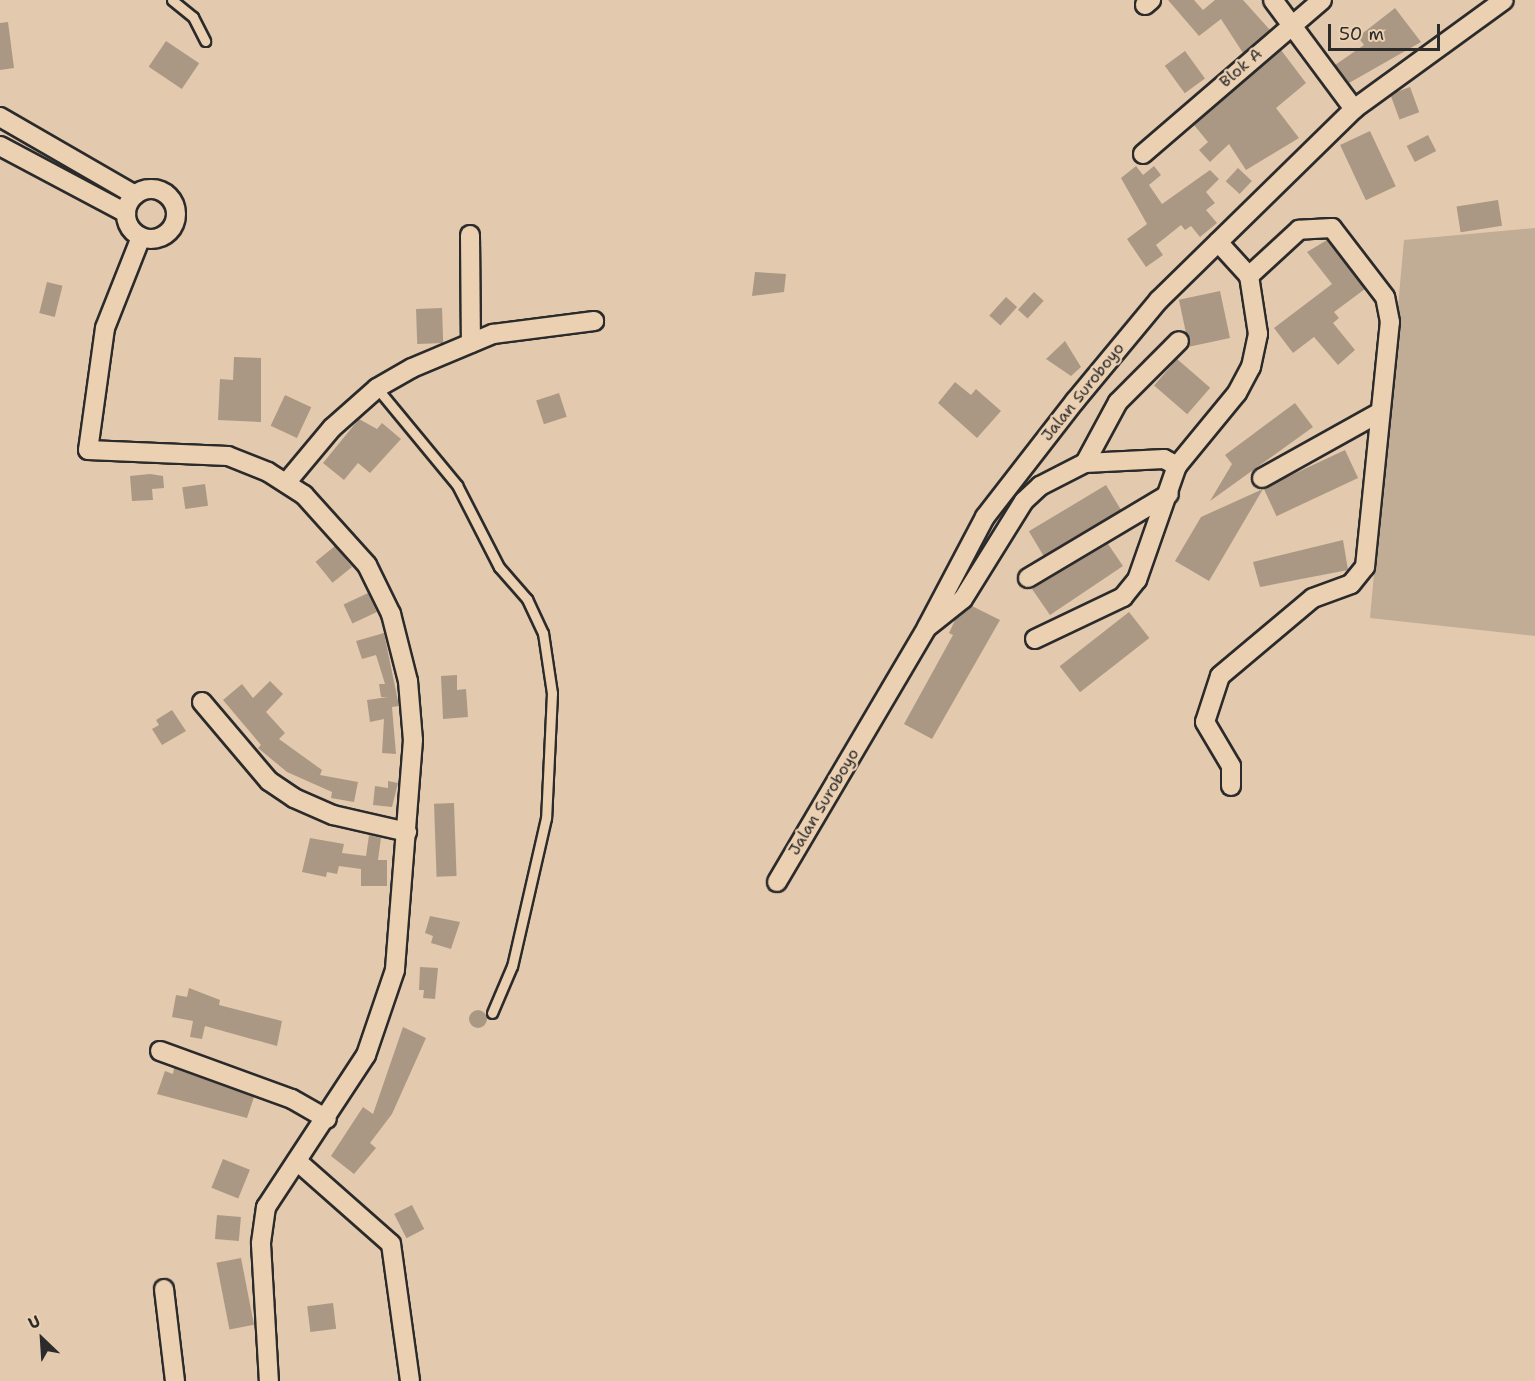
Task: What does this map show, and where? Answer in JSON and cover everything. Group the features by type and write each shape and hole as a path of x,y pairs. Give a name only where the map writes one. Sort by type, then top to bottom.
{"street":[{"path":"1273,0 1354,109"},
{"name":"Blok A","path":"1143,154 1322,0"},
{"name":"Jalan Suroboyo","path":"777,882 927,627 985,518 1025,463 1159,300 1354,109 1504,0"},
{"path":"0,117 135,195"},
{"path":"0,146 126,213"},
{"path":"150,189 166,194 176,215 164,236 141,237 129,227 126,213 135,195 150,189"},
{"path":"1231,786 1231,766 1207,732 1205,710 1230,663 1313,598 1361,577 1389,309 1340,234 1317,226 1299,230 1249,276"},
{"path":"470,235 471,343"},
{"path":"141,237 105,328 88,450 228,456 286,483 355,550 391,614 411,711 407,832 388,997 366,1055 327,1119 273,1192 261,1227 269,1381"},
{"path":"1035,639 1123,597 1145,565 1177,466 1237,393 1251,367 1258,334 1249,276 1218,242"},
{"path":"286,483 332,428 377,388 471,343 538,325 594,321"},
{"path":"1085,463 1118,402 1179,341"},
{"path":"1262,478 1379,413"},
{"path":"927,627 963,599 1024,501 1040,486 1085,463 1164,459 1177,466"},
{"path":"1028,578 1169,494"},
{"path":"202,702 263,774 294,798 333,815 407,832"},
{"path":"160,1051 292,1099 327,1119"},
{"path":"297,1161 391,1244 410,1381"},
{"path":"164,1289 175,1381"}],"lane":[{"path":"172,0 193,17 205,41"},
{"path":"377,388 457,485 499,567 527,599 543,633 552,693 546,818 513,966 492,1013"}],"shaded area":[{"path":"1535,228 1535,636 1370,618 1404,240"}],"building":[{"path":"1168,0 1194,0 1203,10 1215,0 1243,0 1270,30 1243,53 1221,19 1199,36"},
{"path":"1395,8 1421,42 1349,83 1335,65 1364,45 1358,37"},
{"path":"8,22 14,68 0,70 0,23"},
{"path":"166,41 199,63 182,89 149,67"},
{"path":"1281,50 1306,83 1276,108 1299,138 1246,170 1229,144 1210,162 1199,150 1208,142 1194,125"},
{"path":"1185,51 1205,79 1185,93 1165,66"},
{"path":"1410,87 1419,112 1400,120 1390,94"},
{"path":"1370,131 1396,186 1366,200 1340,145"},
{"path":"1428,135 1436,151 1415,162 1407,146"},
{"path":"1136,166 1143,175 1154,166 1161,175 1149,185 1162,204 1210,170 1219,179 1206,192 1215,203 1206,210 1217,223 1200,237 1191,226 1185,230 1181,225 1156,245 1163,255 1146,267 1127,239 1147,224 1121,178"},
{"path":"1238,168 1252,181 1240,194 1226,181"},
{"path":"1498,200 1502,226 1461,232 1457,207"},
{"path":"1327,240 1365,289 1334,312 1339,318 1333,323 1355,350 1338,365 1314,337 1293,353 1274,328 1332,284 1307,252"},
{"path":"755,272 786,274 784,292 752,296"},
{"path":"47,282 63,286 55,317 39,313"},
{"path":"1220,291 1230,338 1189,347 1179,300"},
{"path":"1034,292 1044,301 1028,319 1018,310"},
{"path":"1006,297 1017,307 1000,326 989,316"},
{"path":"442,308 443,343 417,344 416,309"},
{"path":"1065,341 1081,367 1071,376 1046,359"},
{"path":"234,357 261,358 261,422 218,420 220,379 233,380"},
{"path":"1177,359 1210,388 1187,414 1154,385"},
{"path":"955,382 971,395 976,389 1001,411 977,438 938,403"},
{"path":"559,393 567,417 544,424 536,400"},
{"path":"285,395 311,407 297,438 271,426"},
{"path":"1295,403 1313,427 1210,501 1232,464 1225,455"},
{"path":"359,419 377,429 382,423 401,439 370,473 358,463 344,480 323,463"},
{"path":"1345,450 1358,478 1277,516 1263,488"},
{"path":"150,474 163,476 164,488 152,489 153,500 132,501 130,476"},
{"path":"205,484 208,506 185,509 182,487"},
{"path":"1106,485 1121,510 1044,556 1029,531"},
{"path":"1263,489 1209,581 1175,561 1201,517"},
{"path":"1343,540 1348,570 1260,587 1253,562"},
{"path":"1108,544 1123,566 1050,615 1032,589"},
{"path":"335,546 352,567 333,583 316,562"},
{"path":"368,593 377,612 352,623 344,604"},
{"path":"972,606 1000,620 932,739 904,724 953,635 949,633 955,620"},
{"path":"1129,612 1149,638 1080,692 1060,666"},
{"path":"384,633 399,706 392,707 396,754 382,753 384,719 370,722 367,700 388,697 381,697 379,684 385,684 376,655 362,659 356,641"},
{"path":"457,675 457,690 466,689 468,717 443,719 441,676"},
{"path":"270,681 283,694 266,712 285,733 279,739 322,770 320,775 358,782 354,802 331,798 332,792 287,772 258,748 261,745 223,700 242,684 253,698"},
{"path":"172,710 186,731 162,745 152,729 159,725 156,720"},
{"path":"388,781 398,783 392,807 373,805 375,786 388,788"},
{"path":"454,803 457,876 437,877 434,804"},
{"path":"369,835 381,838 378,860 387,860 387,886 361,886 361,869 339,866 337,874 327,872 326,877 302,872 310,838 344,844 342,853 366,856"},
{"path":"430,916 460,922 451,949 431,943 433,936 425,933"},
{"path":"420,967 438,968 435,999 423,998 424,990 419,990"},
{"path":"189,988 220,1000 219,1005 282,1021 277,1046 205,1026 202,1039 190,1037 193,1021 172,1017 176,995 187,997"},
{"path":"478,1010 484,1013 487,1019 484,1025 478,1028 472,1025 469,1019 472,1013"},
{"path":"403,1027 426,1038 392,1114 370,1143 376,1148 354,1174 331,1156 363,1107 373,1114"},
{"path":"174,1068 254,1097 247,1118 157,1094 165,1071 173,1074"},
{"path":"223,1159 250,1170 238,1199 211,1188"},
{"path":"412,1205 424,1229 406,1238 394,1214"},
{"path":"217,1215 241,1217 239,1241 215,1239"},
{"path":"241,1258 254,1325 229,1330 216,1263"},
{"path":"333,1303 336,1329 310,1332 307,1306"}]}
